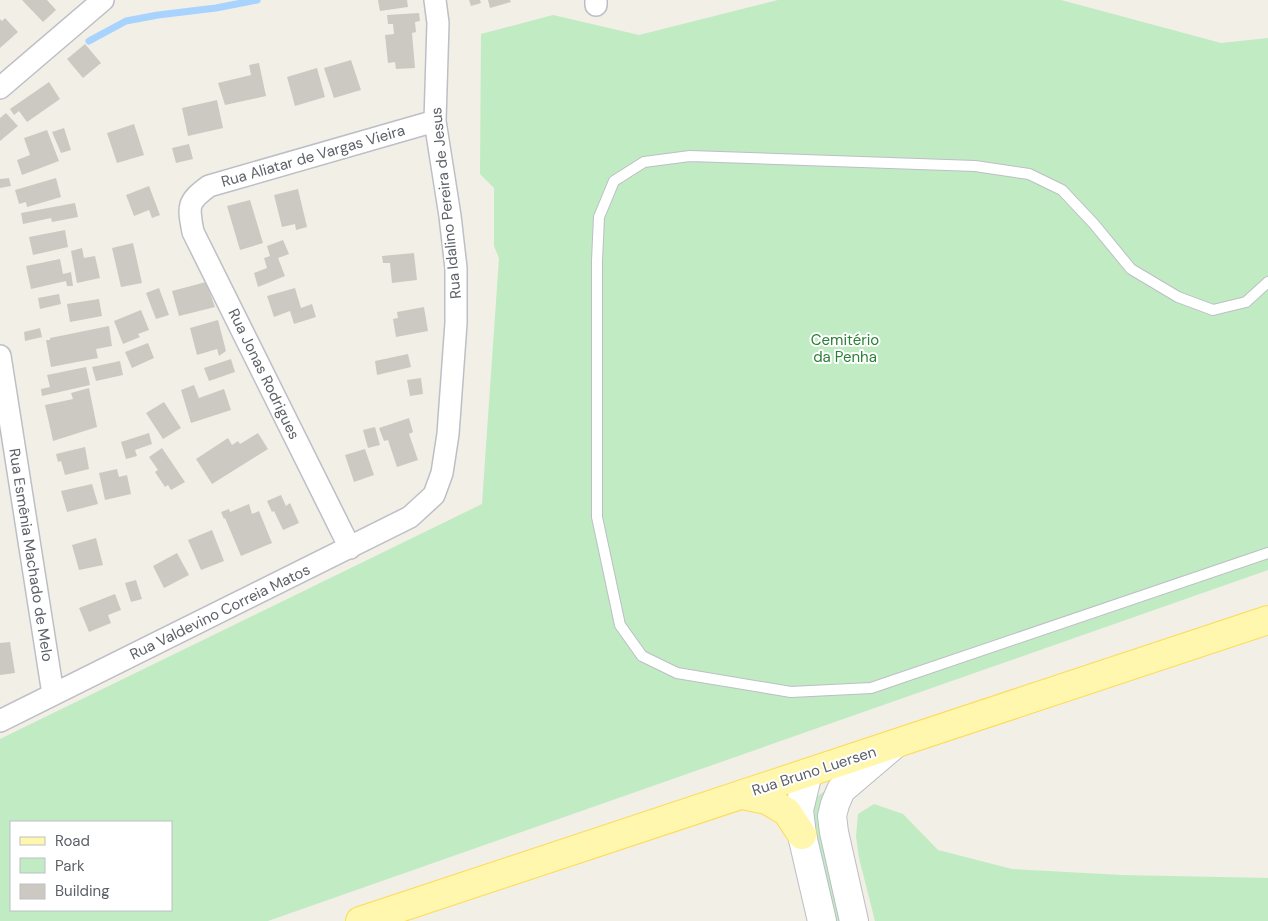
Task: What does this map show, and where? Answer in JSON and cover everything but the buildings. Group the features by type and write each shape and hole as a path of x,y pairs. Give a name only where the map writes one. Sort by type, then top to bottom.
{"main road":[{"name":"Rua Bruno Luersen","path":"360,921 1268,620"},
{"path":"854,921 834,832 832,816 834,804 841,790 895,744"},
{"path":"808,773 800,810 802,835 822,921"},
{"path":"742,795 767,800 787,812 802,835"}],"street":[{"path":"0,88 103,0"},
{"name":"Rua Idalino Pereira de Jesus","path":"434,495 442,473 448,434 456,323 456,268 435,121 438,23 435,0"},
{"name":"Rua Aliatar de Vargas Vieira","path":"194,197 209,186 435,121"},
{"name":"Rua Jonas Rodrigues","path":"194,197 189,212 193,232 350,548"},
{"name":"Rua Esmênia Machado de Melo","path":"0,356 52,694"},
{"name":"Rua Valdevino Correia Matos","path":"0,721 410,517 434,495"}],"lane":[{"path":"1268,282 1246,302 1213,310 1178,297 1131,269 1094,224 1062,190 1029,174 975,166 690,156 644,162 614,181 599,217 597,261 597,517 620,625 642,656 677,673 791,692 871,688 1268,553"}],"green space":[{"name":"Cemitério da Penha","path":"778,0 1061,0 1221,43 1268,38 1268,570 268,921 0,921 0,739 482,504 499,258 494,246 494,188 480,174 481,34 553,15 639,35"},
{"path":"825,791 829,791 842,921 832,921 815,851 812,805 816,797"},
{"path":"874,804 903,814 938,850 1012,869 1121,875 1268,878 1268,921 875,921 859,858 856,836 858,814"}],"waterway":[{"path":"89,41 126,21 257,0"}]}
